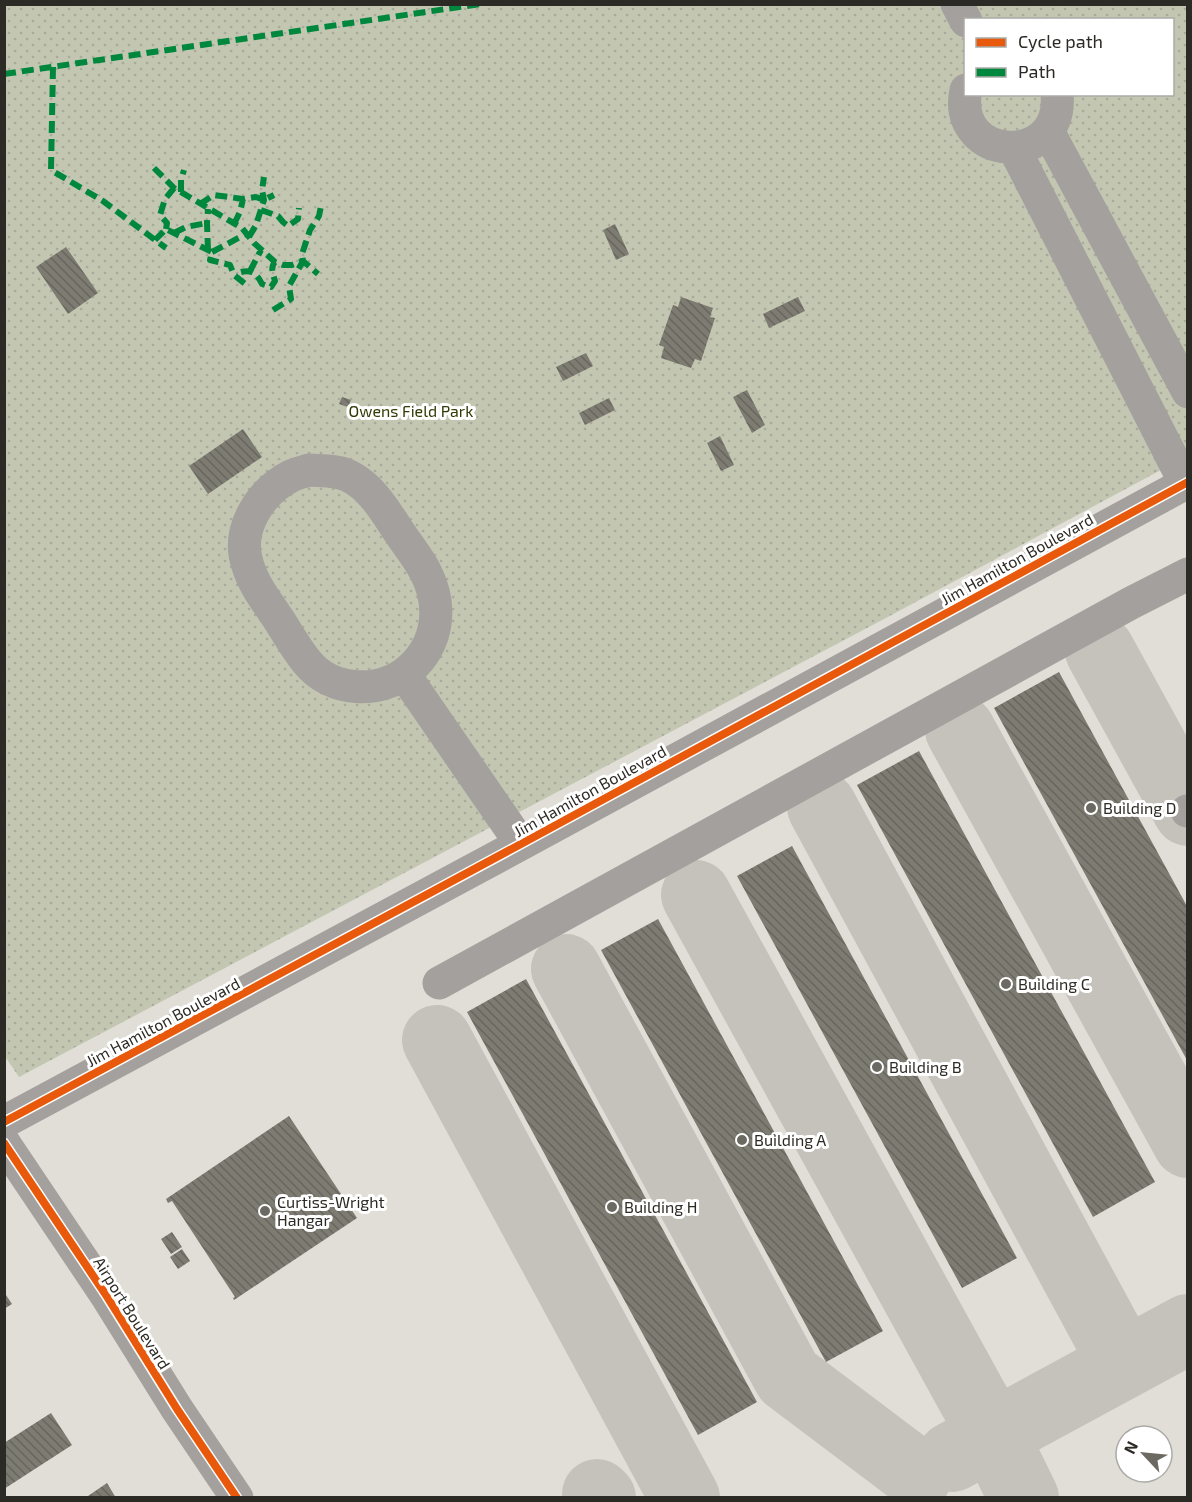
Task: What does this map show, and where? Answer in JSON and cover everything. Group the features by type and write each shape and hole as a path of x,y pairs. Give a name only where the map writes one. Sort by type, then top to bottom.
{"street":[{"path":"957,4 964,18"},
{"path":"965,96 966,115 973,129 984,140 999,147 1014,148 1027,146 1038,140 1048,130 1055,118 1057,96"},
{"path":"1048,130 1188,392"},
{"path":"1014,148 1186,482"},
{"path":"309,470 329,471 348,476 378,499 425,572 433,593 436,614 433,636 415,665 404,674 393,680 368,687 348,686 328,680 308,663 268,603 255,583 247,564 244,538 247,524 254,511 279,483 309,470"},
{"name":"Jim Hamilton Boulevard","path":"4,1122 1186,482"},
{"path":"439,983 1120,608 1188,574"},
{"path":"404,674 521,844"},
{"name":"Airport Boulevard","path":"4,1143 237,1497"}],"green space":[{"name":"Owens Field Park","path":"4,5 1187,5 1187,456 19,1077 4,1055"}],"building":[{"path":"615,224 629,254 616,260 603,230"},
{"path":"66,247 98,293 68,314 36,267"},
{"path":"681,297 713,308 710,317 715,318 701,361 695,359 691,368 661,358 664,347 659,345 673,305 678,307"},
{"path":"798,297 805,311 769,328 763,314"},
{"path":"586,353 593,366 563,381 556,367"},
{"path":"747,390 765,425 752,433 733,397"},
{"path":"342,397 351,400 348,407 339,404"},
{"path":"609,398 615,410 585,425 579,413"},
{"path":"243,429 262,457 208,494 189,466"},
{"path":"720,436 734,465 721,471 707,443"},
{"name":"Building D","path":"1059,672 1188,908 1188,1062 994,708"},
{"name":"Building C","path":"919,751 1155,1182 1093,1217 857,785"},
{"name":"Building B","path":"792,846 1017,1258 962,1288 737,876"},
{"name":"Building A","path":"658,919 883,1331 826,1362 601,950"},
{"name":"Building H","path":"526,979 757,1402 698,1435 467,1012"},
{"name":"Curtiss-Wright Hangar","path":"289,1116 357,1218 234,1300 235,1297 172,1201 168,1203 166,1199"},
{"path":"172,1232 182,1247 171,1254 161,1239"},
{"path":"182,1249 190,1261 178,1269 170,1257"},
{"path":"4,1292 12,1304 4,1309"},
{"path":"51,1413 72,1445 4,1489 4,1443"},
{"path":"107,1483 116,1498 85,1498"}],"taxiway":[{"path":"1100,651 1188,811"},
{"path":"960,730 1188,1143"},
{"path":"822,807 1124,1364"},
{"path":"696,895 993,1435 1024,1498"},
{"path":"566,969 788,1377 918,1475"},
{"path":"437,1040 685,1498"},
{"path":"952,1457 1188,1329"},
{"path":"597,1494 601,1498"}],"marked path":[{"path":"4,74 480,4"},
{"path":"53,67 51,170 103,201 166,248"},
{"path":"154,168 174,188 242,228 254,243 275,262 292,265 303,261 318,274"},
{"path":"181,192 184,170"},
{"path":"249,237 256,225 264,200 262,190 264,177"},
{"path":"166,229 167,223 160,215 165,199 174,188"},
{"path":"200,204 214,195 243,199 256,197 264,200 274,195"},
{"path":"234,224 243,199"},
{"path":"273,310 291,299 289,286 303,261 302,254 310,230 319,216 321,206"},
{"path":"261,210 278,216 288,226 298,219 299,208"},
{"path":"208,209 208,250"},
{"path":"174,233 186,227 207,223"},
{"path":"155,240 166,229 212,252 210,260 230,265 234,275 249,287"},
{"path":"212,252 246,234"},
{"path":"250,271 261,250"},
{"path":"241,272 254,273 262,284 271,287 275,281 272,268 275,262"}],"cycle path":[{"path":"4,1122 1188,482"},
{"path":"4,1143 106,1295 177,1409 237,1498"}],"place":[{"name":"Building D","path":"1091,808"},
{"name":"Building C","path":"1006,984"},
{"name":"Building B","path":"877,1067"},
{"name":"Building A","path":"742,1140"},
{"name":"Building H","path":"612,1207"},
{"name":"Curtiss-Wright Hangar","path":"265,1211"}]}
